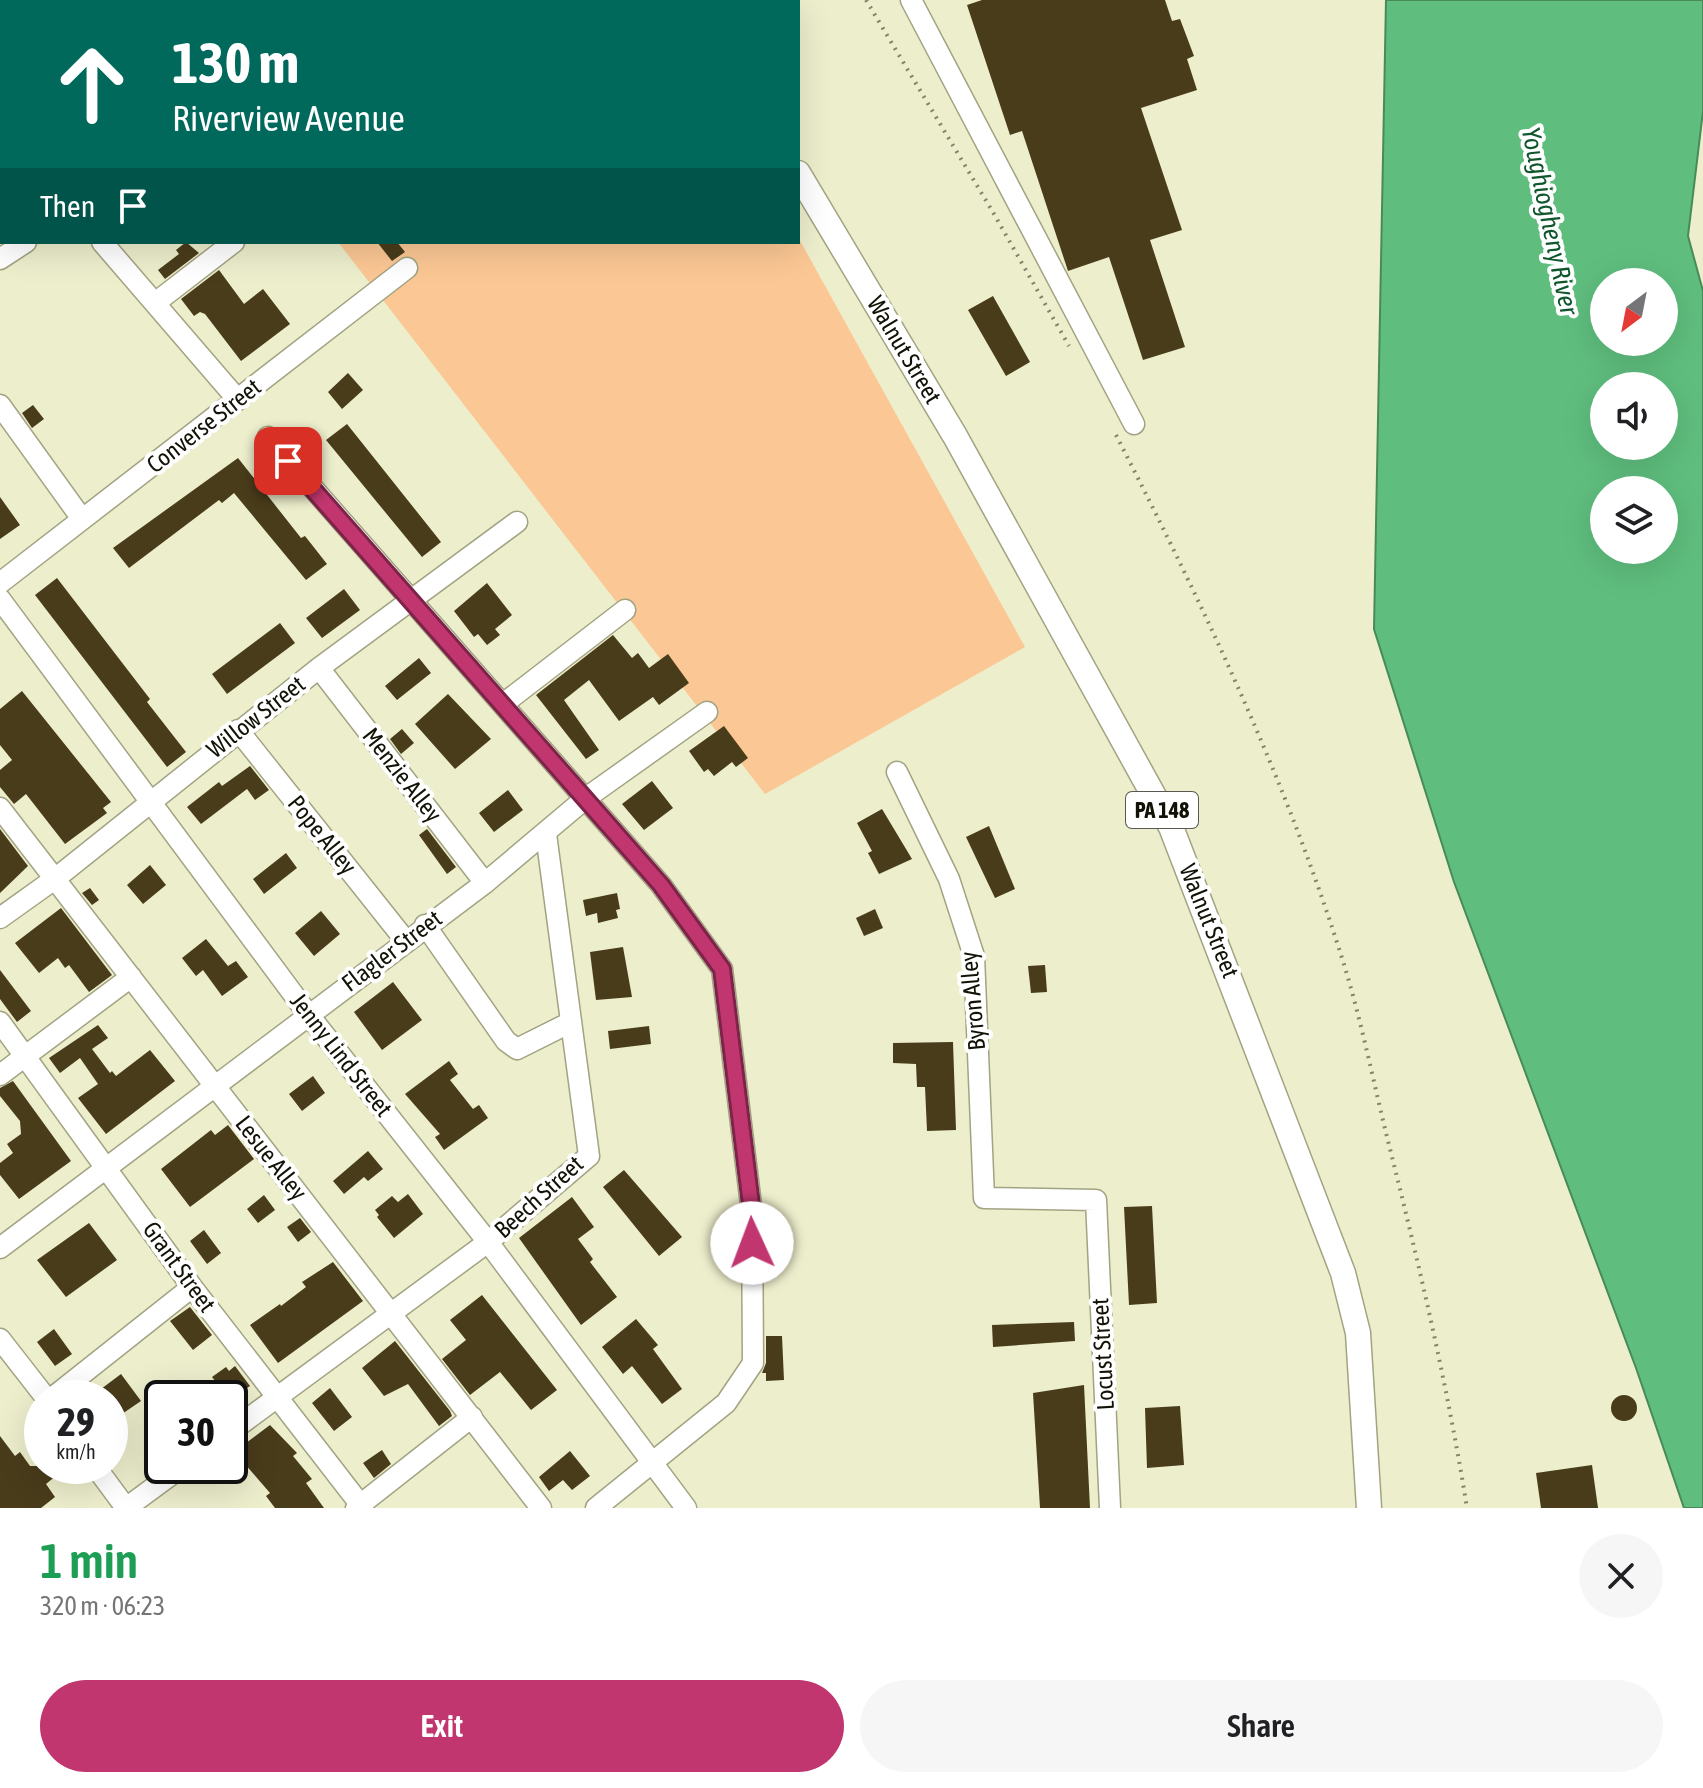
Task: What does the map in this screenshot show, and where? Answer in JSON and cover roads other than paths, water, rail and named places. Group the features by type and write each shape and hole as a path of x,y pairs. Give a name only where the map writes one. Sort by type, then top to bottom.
{"main road":[{"name":"Walnut Street","path":"800,176 955,436 1171,827 1343,1273 1358,1333 1369,1508"}],"street":[{"path":"911,0 1124,428"},
{"path":"0,259 23,244"},
{"path":"104,244 238,400"},
{"path":"155,303 231,244"},
{"name":"Converse Street","path":"0,583 407,268"},
{"path":"0,405 82,519"},
{"path":"268,437 661,885 722,969 752,1213 753,1363 726,1403 596,1508"},
{"name":"Willow Street","path":"0,918 56,878 238,730 517,522"},
{"name":"Jenny Lind Street","path":"0,599 151,798 308,1014 488,1242 686,1508"},
{"path":"503,704 625,610"},
{"name":"Menzie Alley","path":"319,668 485,883"},
{"name":"Flagler Street","path":"0,1248 216,1088 405,940 485,883 586,798 707,712"},
{"name":"Pope Alley","path":"238,730 405,940"},
{"name":"Byron Alley","path":"897,772 949,879 974,956 984,1198 1096,1200"},
{"name":"Lesue Alley","path":"0,808 393,1312 541,1508"},
{"name":"Beech Street","path":"248,1418 488,1242 589,1156 546,834"},
{"path":"425,925 506,1041 517,1049 571,1022"},
{"path":"0,1075 131,977"},
{"name":"Grant Street","path":"0,1022 192,1287 360,1507"},
{"name":"Locust Street","path":"1096,1200 1110,1508"},
{"path":"72,1380 192,1287"},
{"path":"0,1339 34,1380"},
{"path":"360,1507 472,1417"},
{"path":"108,1484 126,1508 159,1484"}],"water":[{"name":"Youghiogheny River","path":"1386,0 1703,0 1703,111 1688,236 1703,291 1703,1508 1684,1508 1636,1368 1454,882 1374,629"}]}
